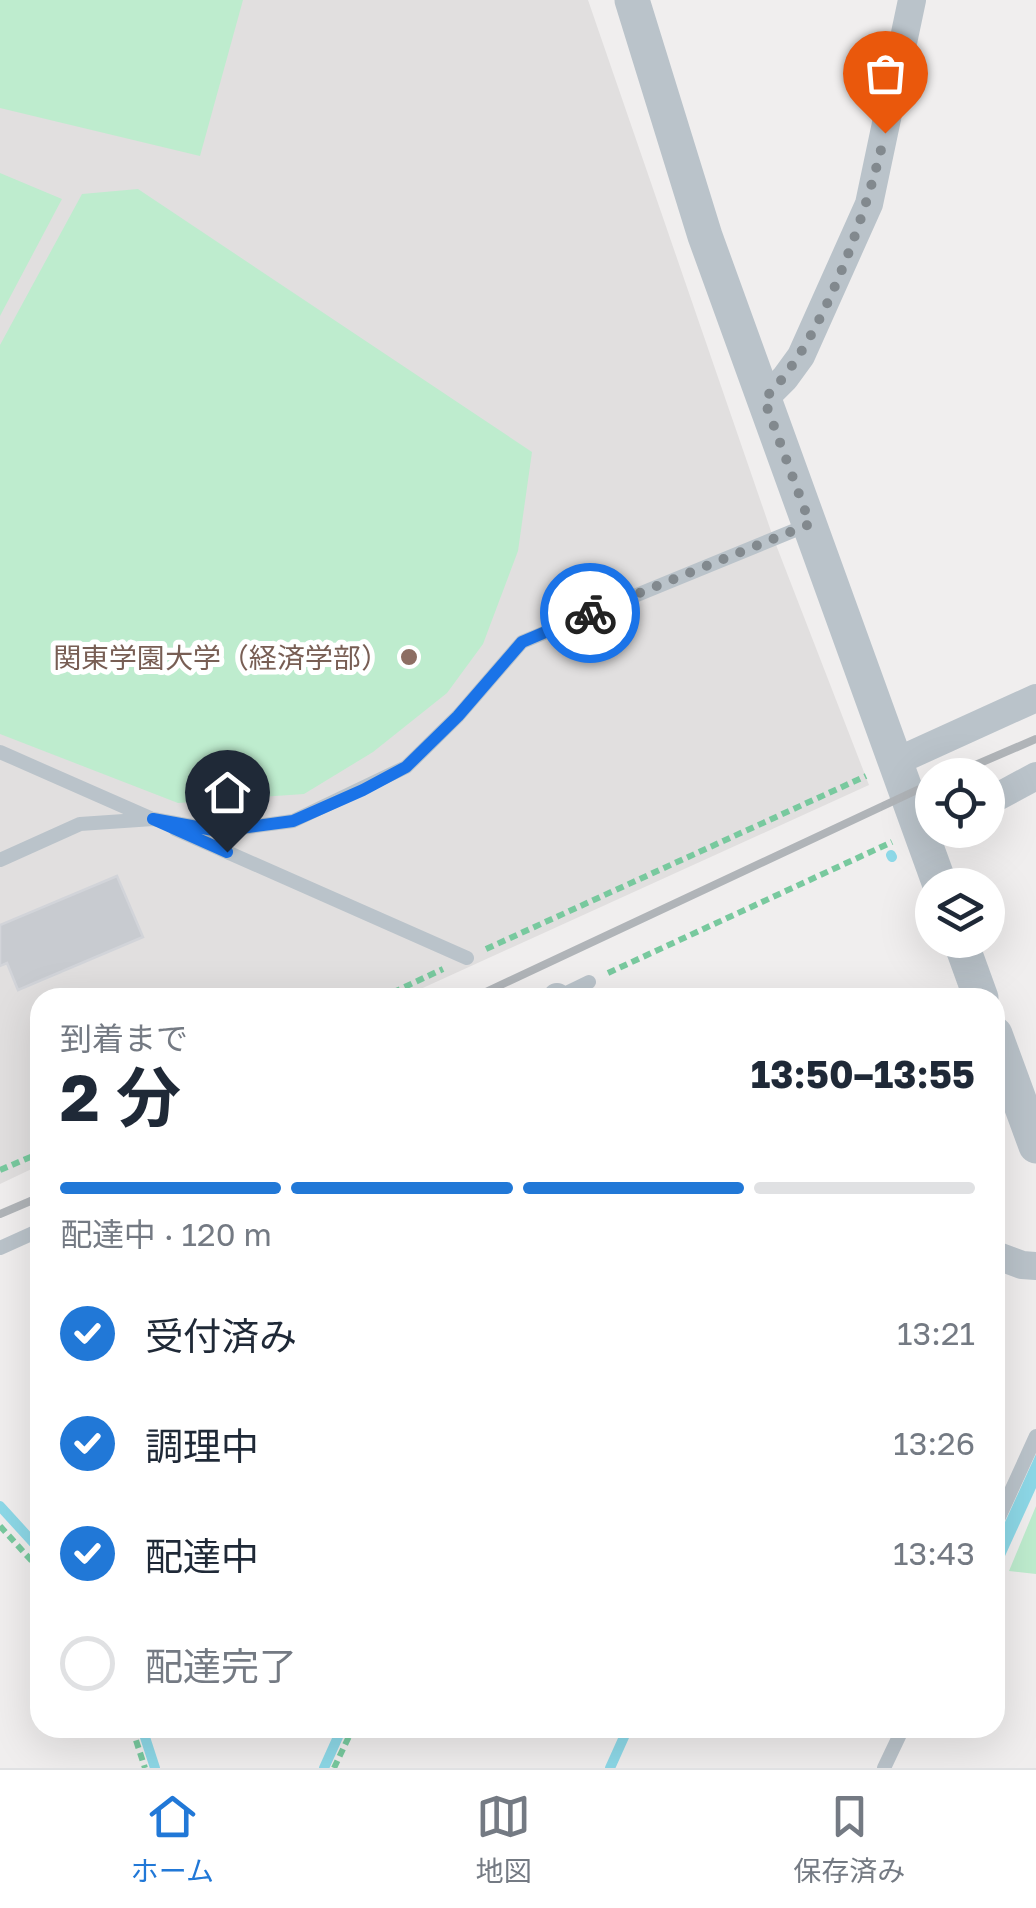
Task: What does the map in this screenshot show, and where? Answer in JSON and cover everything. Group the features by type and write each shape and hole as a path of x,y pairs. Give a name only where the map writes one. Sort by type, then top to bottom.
{"street":[{"path":"632,0 705,236 810,524 882,766 915,828"},
{"path":"764,399 801,356 869,204 912,0"},
{"path":"882,766 1036,698"},
{"path":"1005,793 1036,776"},
{"path":"967,958 978,988"},
{"path":"1005,1061 1036,1146"},
{"path":"1005,1259 1036,1266"}],"lane":[{"path":"0,860 80,824 153,819 219,831 293,821 406,767 458,716 522,642 810,524"},
{"path":"0,752 467,958"},
{"path":"576,988 589,982"},
{"path":"0,1248 30,1234"},
{"path":"1005,1504 1036,1436"},
{"path":"884,1768 898,1738"}],"path":[{"path":"402,988 882,766"},
{"path":"589,982 915,833"},
{"path":"0,1170 30,1156"},
{"path":"0,1526 30,1559"},
{"path":"135,1738 145,1768"},
{"path":"334,1768 348,1738"}],"shaded area":[{"name":"関東学園大学（経済学部）","path":"0,0 588,0 773,537 869,785 423,988 30,988 30,1170 0,1184"}],"green space":[{"path":"0,0 243,0 200,156 0,108"},
{"path":"0,173 62,199 0,316"},
{"path":"138,189 532,452 518,551 483,644 447,693 373,752 304,794 178,803 0,734 0,345 82,194"},
{"path":"1036,1506 1036,1574 1009,1571"}],"water":[{"path":"1036,1454 1036,1488 1005,1556 1005,1522"}],"building":[{"path":"117,876 143,937 18,990 7,963 0,966 0,925"}],"waterway":[{"path":"0,1506 30,1539"},
{"path":"145,1738 155,1768"},
{"path":"324,1768 338,1738"},
{"path":"610,1768 624,1738"}],"railway":[{"path":"992,758 1036,739"},
{"path":"494,988 915,791"},
{"path":"0,1214 30,1201"}],"way so far":[{"path":"590,613 810,524 764,399 801,356 869,204 885,133"}],"place":[{"name":"関東学園大学（経済学部）","path":"409,657"}],"route":[{"path":"227,852 153,819 219,831 293,821 363,790 406,767 458,716 522,642 590,613"}]}
